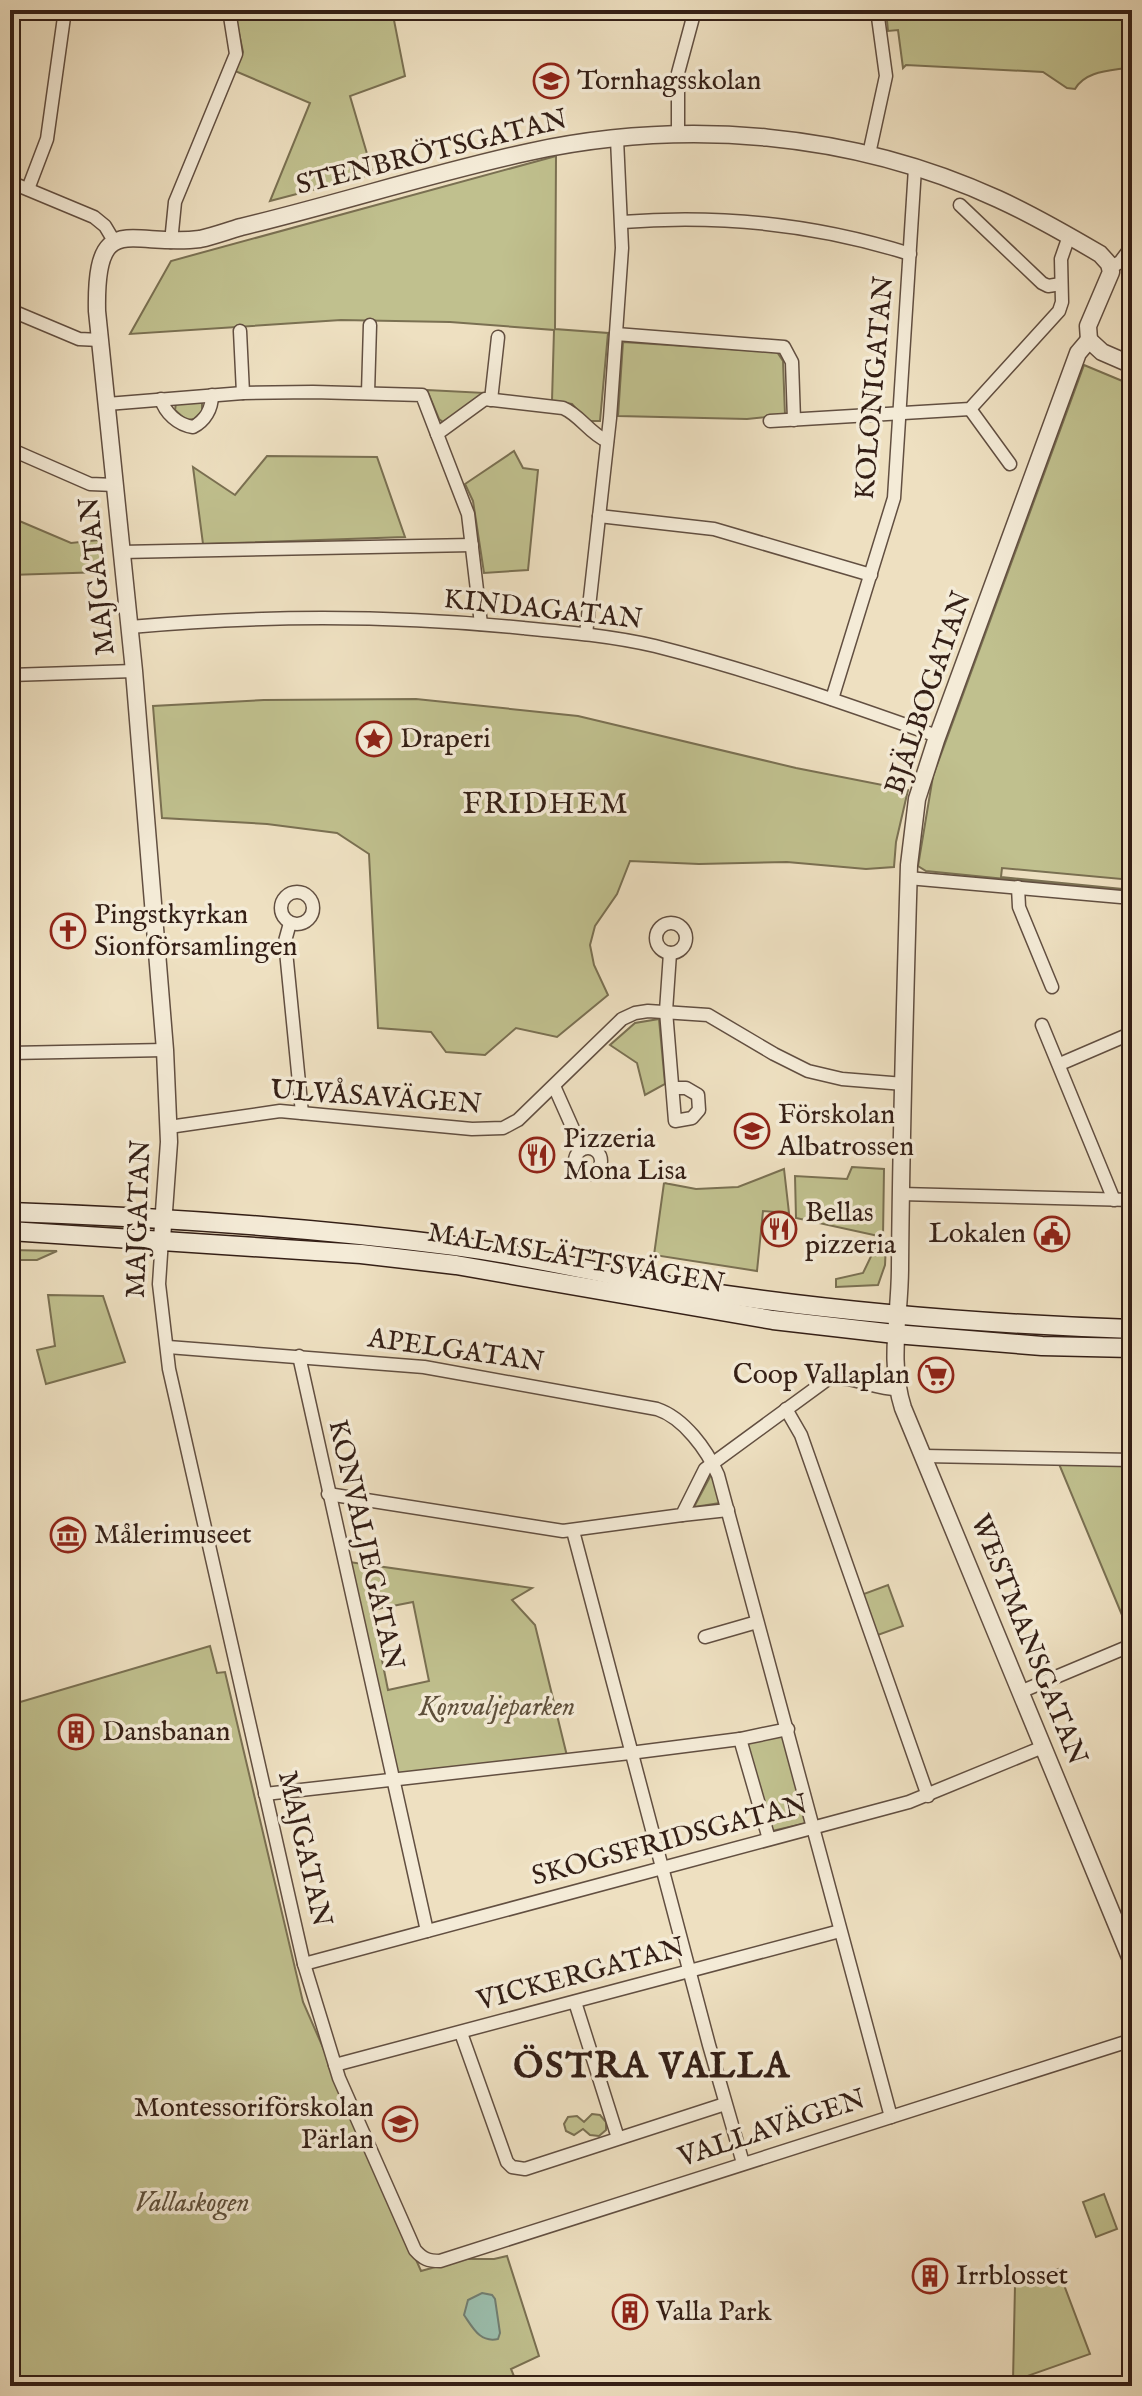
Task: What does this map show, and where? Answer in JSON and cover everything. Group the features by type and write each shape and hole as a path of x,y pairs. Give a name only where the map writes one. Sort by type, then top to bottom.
{"main road":[{"name":"MALMSLÄTTSVÄGEN","path":"10,1212 326,1232 458,1247 715,1293 897,1313 1132,1329"},
{"name":"MALMSLÄTTSVÄGEN","path":"10,1231 361,1254 456,1265 738,1315 895,1334 1042,1346 1132,1348"}],"street":[{"path":"28,189 47,139 65,10"},
{"path":"171,242 175,202 236,54 229,10"},
{"path":"678,134 678,73 695,10"},
{"path":"869,154 886,76 877,10"},
{"name":"STENBRÖTSGATAN","path":"114,241 130,237 171,242 216,236 236,228 526,152 678,134 766,137 869,154 915,168 999,199 1100,254 1110,268"},
{"path":"586,634 616,334 622,222 617,139"},
{"name":"KOLONIGATAN","path":"832,699 894,498 915,168"},
{"path":"10,182 94,217 105,226 114,241"},
{"path":"960,205 1042,283 1048,286 1061,284"},
{"path":"622,222 699,218 767,222 834,233 910,254"},
{"path":"770,421 970,409 1059,311 1061,259 1069,236"},
{"name":"MAJGATAN","path":"114,241 105,253 99,273 97,298 134,671 165,1050 169,1127 159,1284 169,1369 304,1964 335,2065 415,2250 426,2260"},
{"name":"BJÄLBOGATAN","path":"895,1334 908,878 917,799 937,736 1078,353 1089,340 1089,325 1108,282 1110,268 1120,262 1132,246"},
{"path":"10,310 79,339 100,340"},
{"path":"368,393 370,325"},
{"path":"240,331 243,393"},
{"path":"616,334 784,347 792,362 794,420"},
{"path":"491,400 498,337"},
{"path":"1089,340 1102,352 1132,365"},
{"path":"107,404 243,393 422,395 466,507 481,624"},
{"path":"161,399 166,410 180,423 193,427 210,410 212,395"},
{"path":"437,434 485,399 563,408 573,413 590,432 607,441"},
{"path":"970,409 1010,464"},
{"path":"10,449 90,484 115,485"},
{"path":"599,516 714,529 871,575"},
{"name":"KINDAGATAN","path":"121,552 472,545"},
{"name":"KINDAGATAN","path":"130,627 213,619 315,618 481,624 586,634 653,646 832,699 937,736"},
{"path":"10,675 134,671"},
{"path":"908,878 1132,898"},
{"path":"1018,887 1019,907 1052,987"},
{"path":"290,923 285,941 302,1113"},
{"path":"670,953 666,1011 673,1088"},
{"name":"ULVÅSAVÄGEN","path":"169,1127 271,1111 497,1129 518,1120 622,1019 638,1012 666,1011 714,1017 781,1058 815,1073 842,1079 904,1084"},
{"path":"1042,1025 1114,1200"},
{"path":"1060,1064 1132,1033"},
{"path":"10,1053 165,1050"},
{"path":"554,1086 582,1149"},
{"path":"901,1194 1132,1200"},
{"name":"WESTMANSGATAN","path":"895,1334 897,1389 1132,1962"},
{"name":"APELGATAN","path":"168,1347 424,1367 657,1409 677,1419 712,1463 728,1510 891,2117"},
{"name":"KONVALJEGATAN","path":"299,1356 427,1931"},
{"path":"682,1515 705,1469 819,1384 839,1377 879,1389 897,1389"},
{"path":"786,1409 801,1435 928,1796"},
{"path":"924,1456 1132,1460"},
{"path":"328,1494 573,1531 728,1510"},
{"path":"573,1531 630,1753 743,2163"},
{"path":"705,1637 757,1622"},
{"path":"1020,1692 1132,1645"},
{"path":"265,1794 630,1753 740,1739 788,1729"},
{"path":"740,1739 769,1839"},
{"name":"SKOGSFRIDSGATAN","path":"304,1964 928,1796 1043,1747"},
{"name":"VICKERGATAN","path":"335,2065 840,1931"},
{"path":"575,2002 618,2138"},
{"path":"461,2033 507,2162 512,2167 525,2169 725,2104"},
{"name":"VALLAVÄGEN","path":"426,2260 440,2261 1132,2040"},
{"path":"1122,2386 1132,2382"}],"green space":[{"path":"234,10 392,10 405,76 350,96 373,174 270,201 310,103 235,71 243,52"},
{"path":"886,10 1132,10 1132,67 1093,75 1075,89 1067,88 1043,72 906,65 903,68 898,30 888,31"},
{"path":"556,156 555,329 608,333 600,421 587,421 572,404 552,401 554,330 450,322 341,320 130,334 171,261"},
{"path":"623,342 777,352 783,361 785,415 747,419 618,416"},
{"path":"1084,365 1132,385 1132,880 1002,868 1001,877 1132,892 926,871 918,866 933,776"},
{"path":"427,390 486,393 443,422"},
{"path":"202,402 202,411 194,419 186,420 175,410 176,403"},
{"path":"514,451 523,468 538,470 528,570 484,573 473,501 465,484"},
{"path":"267,456 377,457 405,537 203,544 193,467 235,495"},
{"path":"10,517 71,543 99,540 103,572 10,575"},
{"path":"416,699 578,716 796,768 908,790 896,842 894,867 866,869 787,862 699,864 630,861 617,894 595,926 590,945 594,965 608,995 557,1037 516,1028 485,1055 446,1052 431,1032 378,1028 369,854 337,833 267,824 162,818 153,706 264,700"},
{"path":"659,1019 665,1084 645,1095 637,1063 610,1045 635,1023"},
{"path":"852,1167 884,1169 883,1237 796,1218 795,1176 847,1179"},
{"path":"784,1169 789,1213 763,1211 757,1271 654,1255 664,1183 696,1189 738,1187"},
{"path":"10,1219 127,1224 126,1229 10,1223"},
{"path":"886,1245 885,1265 878,1285 836,1287 836,1279 863,1273 876,1246"},
{"path":"11,1250 57,1251 37,1260 11,1260"},
{"path":"48,1295 103,1296 125,1362 46,1384 37,1350 55,1346"},
{"path":"1059,1464 1132,1466 1132,1526 1126,1543 1132,1556 1132,1639"},
{"path":"712,1473 720,1503 694,1507"},
{"name":"Konvaljeparken","path":"349,1562 532,1588 512,1600 535,1625 567,1756 396,1774","holes":["413,1602 429,1681 388,1690 372,1610"]},
{"path":"888,1585 903,1626 875,1636 861,1595"},
{"name":"Vallaskogen","path":"210,1646 217,1673 225,1672 303,2002 421,2271 464,2259 507,2256 539,2356 511,2369 518,2386 10,2386 10,1705"},
{"path":"783,1734 807,1823 772,1831 746,1742"},
{"path":"592,2114 600,2115 606,2122 606,2130 599,2136 590,2135 583,2129 574,2135 566,2131 564,2124 568,2117 577,2116 584,2122"},
{"path":"1104,2194 1117,2229 1096,2237 1083,2202"},
{"path":"1058,2269 1090,2354 1013,2381 1015,2285"}],"shaded area":[{"path":"482,2293 495,2299 500,2333 498,2339 482,2337 464,2315 468,2300"}],"place":[{"name":"Tornhagsskolan","path":"551,81"},
{"name":"Draperi","path":"374,739"},
{"name":"Pingstkyrkan Sionförsamlingen","path":"68,931"},
{"name":"Förskolan Albatrossen","path":"752,1131"},
{"name":"Pizzeria Mona Lisa","path":"537,1155"},
{"name":"Bellas pizzeria","path":"779,1229"},
{"name":"Lokalen","path":"1052,1234"},
{"name":"Coop Vallaplan","path":"936,1375"},
{"name":"Målerimuseet","path":"68,1535"},
{"name":"Dansbanan","path":"76,1732"},
{"name":"Montessoriförskolan Pärlan","path":"400,2124"},
{"name":"Irrblosset","path":"930,2276"},
{"name":"Valla Park","path":"630,2312"}],"district":[{"name":"FRIDHEM","path":"546,805"},
{"name":"ÖSTRA VALLA","path":"652,2067"}]}
